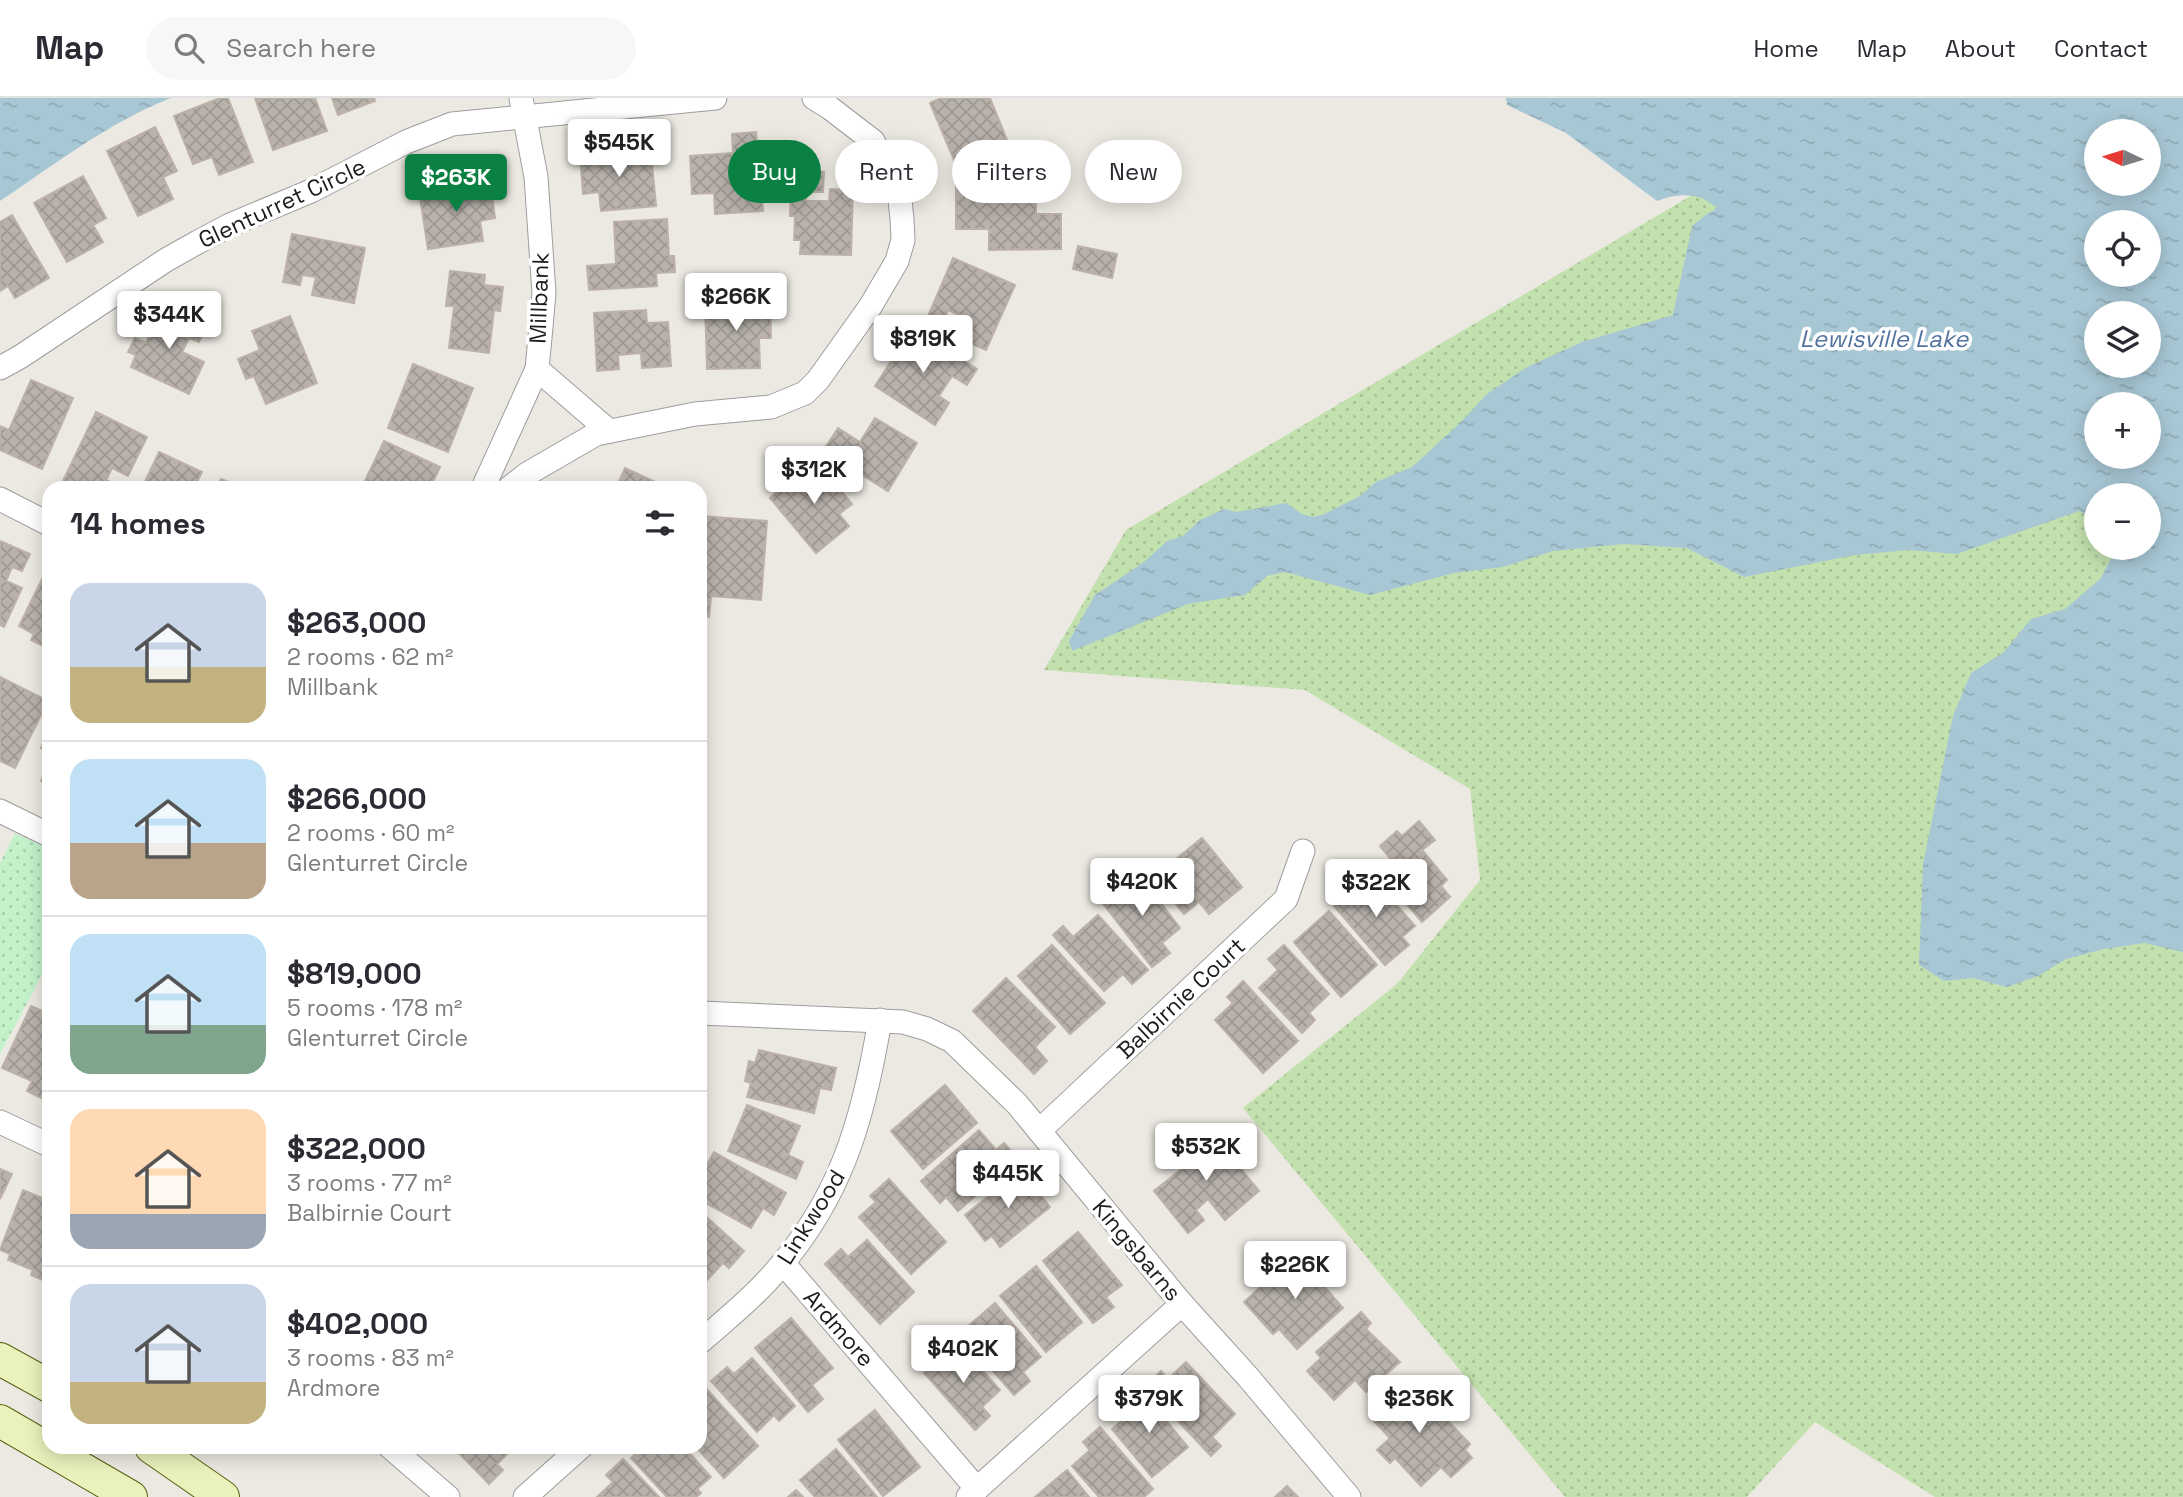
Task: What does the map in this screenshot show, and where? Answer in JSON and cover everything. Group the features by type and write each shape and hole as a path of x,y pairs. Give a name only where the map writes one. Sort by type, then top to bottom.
{"main road":[{"path":"0,1359 42,1382"},
{"path":"0,1421 42,1445"},
{"path":"57,1454 131,1497"},
{"path":"161,1454 223,1497"}],"street":[{"name":"Glenturret Circle","path":"0,368 166,260 230,225 311,191 406,142 452,124 523,107 715,98"},
{"path":"520,481 596,433 695,414 771,407 805,393 818,380 870,307 897,261 902,240 899,191 873,141 814,98"},
{"name":"Millbank","path":"486,481 537,369 544,293 536,177 523,107"},
{"path":"537,369 609,431"},
{"path":"0,499 42,520"},
{"path":"0,811 42,832"},
{"name":"Balbirnie Court","path":"1039,1131 1286,899 1303,851"},
{"name":"Kingsbarns","path":"707,1013 880,1020 916,1026 952,1041 1017,1104 1182,1304 1248,1377 1349,1497"},
{"name":"Linkwood","path":"707,1336 758,1291 783,1263 817,1215 844,1166 863,1107 880,1020"},
{"path":"0,1122 42,1142"},
{"name":"Ardmore","path":"783,1263 972,1493"},
{"path":"972,1493 1182,1304"},
{"path":"398,1454 449,1497"},
{"path":"525,1497 573,1454"}],"green space":[{"path":"1856,98 2183,119 2183,1497 1935,1497 1815,1422 1747,1497 1565,1497 1243,1108 1397,984 1480,880 1470,789 1305,690 1044,670 1126,530"},
{"path":"15,833 42,846 42,975 0,1054 0,863"}],"water":[{"path":"0,98 171,98 104,132 0,201"},
{"name":"Lewisville Lake","path":"1506,98 2183,98 2183,952 2145,943 2104,949 2066,959 2038,976 2007,987 1973,978 1944,981 1919,965 1923,864 1953,716 1971,673 2003,653 2031,619 2065,609 2100,579 2111,560 2161,560 2161,483 2084,483 2084,513 2079,511 1957,554 1909,550 1855,555 1744,577 1687,548 1624,544 1553,551 1503,567 1454,573 1370,595 1285,572 1267,576 1245,595 1188,604 1072,651 1069,641 1095,595 1144,562 1167,541 1183,536 1200,520 1224,509 1237,512 1286,503 1302,514 1312,517 1322,515 1360,496 1376,482 1412,467 1487,394 1527,367 1582,342 1673,315 1692,226 1715,210 1716,206 1702,198 1684,195 1657,201 1566,133 1507,105"}],"building":[{"path":"220,98 228,98 253,162 219,175 212,157 193,164 174,116"},
{"path":"255,98 315,98 327,131 273,150"},
{"path":"332,98 374,98 375,101 338,115"},
{"path":"941,98 990,98 1007,140 952,140 952,155 930,103"},
{"path":"155,127 177,171 163,177 173,199 138,216 107,151"},
{"path":"756,132 757,140 732,140 732,134"},
{"path":"623,151 623,154 651,152 656,206 601,211 599,192 583,194 580,155"},
{"path":"728,153 728,203 762,203 763,211 715,214 714,193 692,194 690,156"},
{"path":"821,172 824,172 821,192"},
{"path":"83,176 106,218 93,225 103,242 67,262 34,203"},
{"path":"490,181 495,218 480,221 483,241 428,249 419,191"},
{"path":"830,189 835,189 835,203 853,203 851,255 800,254 801,240 794,240 795,216 790,216 791,203 829,201"},
{"path":"956,203 1036,203 1036,214 1061,214 1061,249 989,250 989,229 956,229"},
{"path":"12,215 49,278 15,298 8,286 0,291 0,222"},
{"path":"667,219 669,256 674,256 675,272 656,273 657,286 589,290 587,266 616,264 614,222"},
{"path":"292,234 365,248 354,303 312,295 316,277 302,275 300,285 283,282"},
{"path":"1078,246 1117,254 1112,278 1073,269"},
{"path":"953,258 1015,285 986,350 960,339 969,319 948,310 939,330 925,323"},
{"path":"450,271 485,275 484,285 503,287 500,311 494,310 489,353 449,348 454,306 446,306"},
{"path":"770,299 771,338 759,338 760,368 707,369 705,301"},
{"path":"162,306 206,327 199,342 189,338 182,352 204,362 189,394 131,367 136,355 128,352 135,338 146,343"},
{"path":"646,310 647,323 668,322 671,366 642,368 641,353 618,355 619,369 597,371 594,313"},
{"path":"290,316 317,383 266,404 254,376 246,379 238,359 260,350 252,331"},
{"path":"908,325 977,369 967,385 952,376 939,396 949,403 935,425 875,386 900,347 896,344"},
{"path":"413,364 473,388 448,452 388,428"},
{"path":"31,380 73,398 42,469 0,450 0,426 9,430"},
{"path":"96,412 147,437 128,476 112,468 106,480 108,481 63,481"},
{"path":"875,418 917,443 888,491 823,451 838,428 860,442"},
{"path":"384,441 440,467 433,481 365,481"},
{"path":"159,452 202,472 198,481 145,481"},
{"path":"816,460 852,504 839,514 849,526 816,553 770,498"},
{"path":"625,468 653,481 619,481"},
{"path":"707,516 767,521 761,600 711,596 709,617"},
{"path":"0,541 30,554 22,571 12,567 6,581 22,588 4,627 0,625"},
{"path":"42,579 42,646 31,640 34,634 19,626"},
{"path":"0,677 42,698 42,713 15,768 0,761"},
{"path":"1419,821 1435,840 1422,850 1447,880 1441,886 1450,897 1422,922 1381,874 1394,863 1380,846 1397,831 1402,836"},
{"path":"1202,838 1242,887 1209,914 1199,902 1184,914 1154,877"},
{"path":"1138,873 1180,928 1162,943 1170,953 1152,967 1101,901"},
{"path":"1370,875 1415,926 1402,937 1409,945 1385,965 1334,906"},
{"path":"1329,911 1377,965 1341,997 1294,942"},
{"path":"1098,915 1148,970 1132,984 1123,974 1104,991 1053,935 1063,926 1073,937"},
{"path":"1052,945 1105,1003 1070,1034 1018,976"},
{"path":"1284,945 1329,994 1309,1013 1315,1020 1302,1033 1259,988 1278,970 1268,959"},
{"path":"1006,978 1055,1027 1035,1047 1047,1061 1034,1074 973,1011"},
{"path":"1243,981 1298,1041 1263,1073 1215,1020 1233,1003 1227,997"},
{"path":"31,1006 42,1011 42,1098 27,1091 32,1081 2,1068"},
{"path":"759,1050 836,1068 831,1090 820,1088 814,1113 747,1097 751,1083 745,1081 749,1061 755,1063"},
{"path":"945,1085 977,1123 923,1169 891,1131"},
{"path":"747,1105 800,1126 788,1155 803,1162 796,1179 728,1151"},
{"path":"979,1130 996,1150 1004,1143 1018,1159 958,1211 946,1197 940,1203 921,1181"},
{"path":"1209,1130 1259,1191 1225,1220 1208,1199 1196,1210 1204,1220 1188,1233 1154,1191 1189,1163 1181,1153"},
{"path":"714,1152 786,1193 774,1215 763,1208 751,1228 707,1204 707,1164"},
{"path":"0,1169 12,1174 0,1199"},
{"path":"1021,1170 1050,1207 1000,1247 992,1236 985,1241 965,1215"},
{"path":"889,1179 946,1242 911,1274 859,1217 876,1202 870,1196"},
{"path":"23,1190 42,1198 42,1280 31,1275 33,1270 8,1260 10,1254 0,1250"},
{"path":"707,1217 744,1251 729,1268 723,1263 707,1280"},
{"path":"1078,1232 1122,1285 1106,1297 1114,1307 1093,1323 1043,1261"},
{"path":"867,1240 914,1292 880,1324 825,1264 841,1249 848,1257"},
{"path":"1312,1252 1324,1265 1313,1274 1343,1308 1297,1349 1279,1329 1273,1334 1244,1302 1296,1255 1301,1262"},
{"path":"1036,1266 1082,1322 1046,1352 1000,1296"},
{"path":"995,1303 1041,1357 1023,1372 1030,1381 1014,1395 960,1333"},
{"path":"1361,1312 1371,1323 1366,1329 1400,1362 1366,1392 1355,1380 1334,1400 1307,1371 1321,1358 1316,1352"},
{"path":"791,1318 833,1368 812,1385 823,1399 808,1412 755,1348"},
{"path":"958,1343 1000,1390 982,1407 990,1416 975,1430 924,1373"},
{"path":"752,1358 795,1406 779,1421 774,1415 757,1432 711,1381 727,1367 734,1374"},
{"path":"1186,1362 1235,1414 1212,1437 1221,1446 1211,1456 1145,1386 1161,1371 1168,1379"},
{"path":"1408,1379 1470,1444 1465,1450 1472,1458 1451,1477 1441,1467 1421,1486 1395,1458 1390,1463 1377,1450 1390,1438 1369,1416"},
{"path":"707,1389 758,1446 724,1478 702,1454 707,1454"},
{"path":"1141,1390 1188,1447 1152,1477 1112,1429 1128,1415 1121,1406"},
{"path":"875,1410 920,1467 883,1496 838,1440"},
{"path":"1100,1427 1153,1489 1144,1497 1099,1497 1072,1466 1090,1450 1083,1442"},
{"path":"836,1449 877,1497 815,1497 800,1480"},
{"path":"460,1454 507,1454 497,1464 503,1470 489,1484"},
{"path":"635,1454 690,1454 711,1477 697,1489 701,1493 696,1497 667,1497 631,1458"},
{"path":"623,1459 659,1497 597,1497 613,1482 606,1475"},
{"path":"1067,1470 1089,1497 1035,1497"},
{"path":"1287,1486 1298,1497 1275,1497"},
{"path":"796,1490 803,1497 788,1497"}]}
